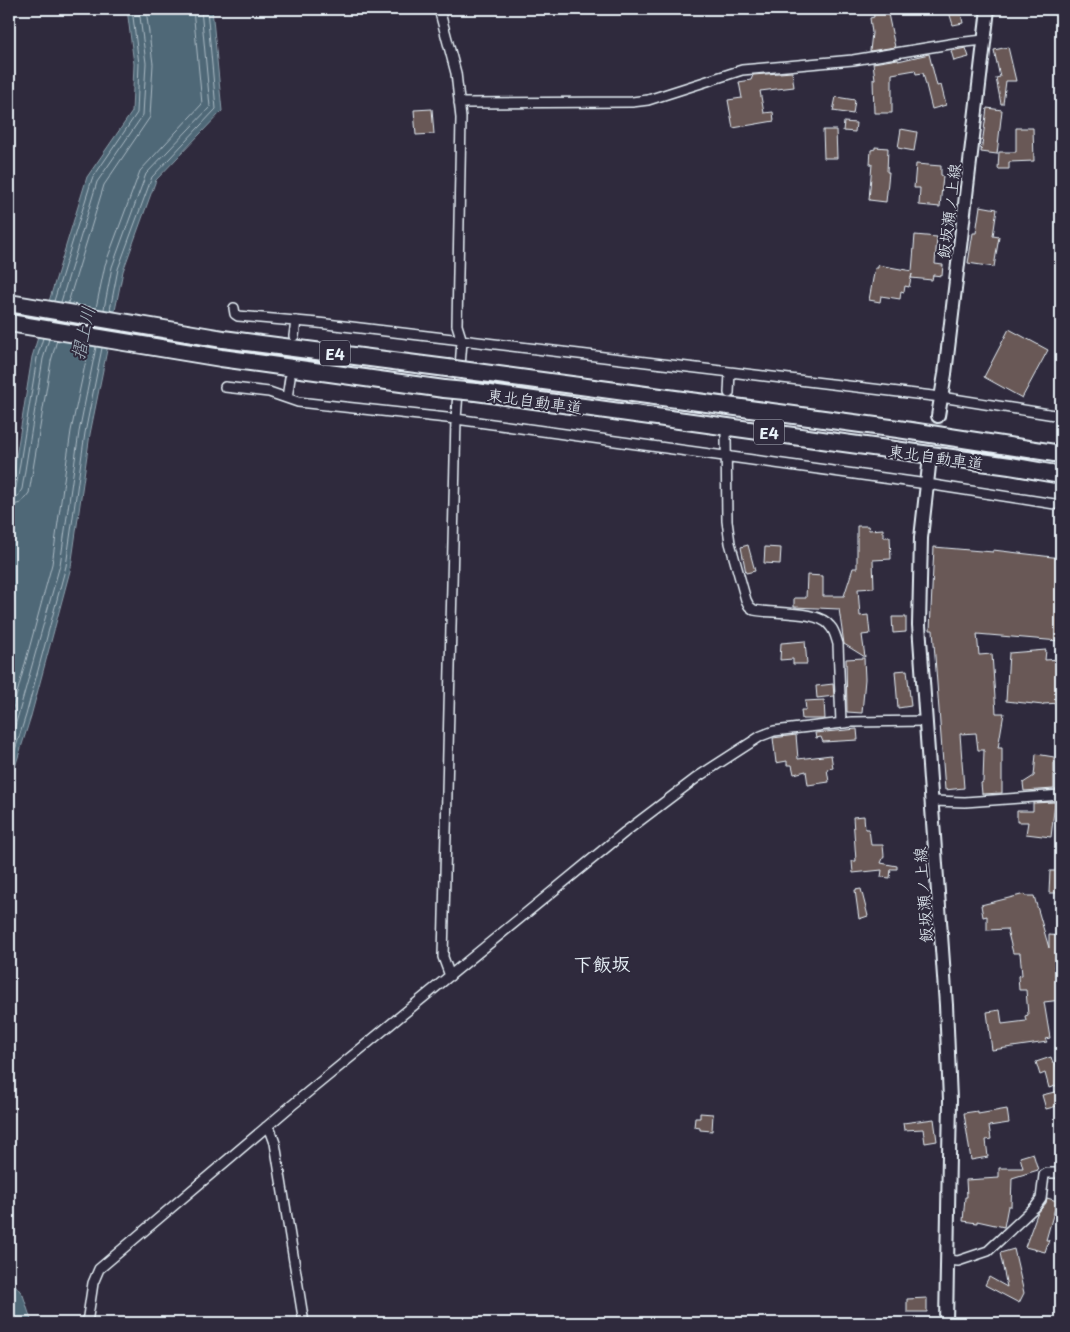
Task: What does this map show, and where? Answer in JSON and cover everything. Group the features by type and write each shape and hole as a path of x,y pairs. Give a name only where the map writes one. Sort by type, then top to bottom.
{"highway":[{"name":"東北自動車道","path":"9,303 223,339 908,431 1061,454"},
{"name":"東北自動車道","path":"9,323 221,358 854,444 1061,475"}],"main road":[{"name":"飯坂瀬ノ上線","path":"938,416 988,9"},
{"name":"飯坂瀬ノ上線","path":"929,466 921,538 919,594 946,1005 950,1100 946,1323"}],"street":[{"path":"439,9 456,73 461,118 457,325 462,341 456,419 443,957 450,976"},
{"path":"459,103 632,102 648,100 742,70 853,60 984,40"},
{"path":"234,308 235,314 238,316 296,321 941,397 1061,416"},
{"path":"294,336 296,321"},
{"path":"729,392 730,372"},
{"path":"287,398 290,378"},
{"path":"225,387 269,392 298,402 456,419 927,484 1061,505"},
{"path":"726,435 727,521 730,543 746,600 754,610 807,615 830,624 838,644 841,723"},
{"path":"87,1323 92,1283 99,1270 266,1127 631,827 699,776 761,736 774,731 841,723 926,721"},
{"path":"932,801 964,802 1061,795"},
{"path":"266,1127 271,1132 275,1143 304,1323"},
{"path":"947,1260 958,1261 988,1252 1036,1206 1041,1199 1044,1174 1061,1173"}],"water":[{"name":"摺上川","path":"127,9 212,9 222,111 156,180 123,271 90,434 71,567 31,716 9,786 9,502 32,357 87,177 132,112 134,64"},
{"path":"9,1277 23,1295 32,1323 9,1323"}],"building":[{"path":"873,9 887,9 895,47 870,51 872,33 870,18 874,17"},
{"path":"948,9 960,9 963,23 953,25"},
{"path":"1008,47 1016,81 1006,81 1003,104 1001,104 996,78 1000,77 994,50"},
{"path":"966,48 969,57 954,61 951,51"},
{"path":"929,54 937,86 941,85 946,105 932,109 923,73 916,74 915,70 892,74 892,113 874,113 873,79 875,79 873,63 898,59 898,61"},
{"path":"792,72 794,87 760,91 764,113 773,112 774,121 733,128 728,100 742,98 739,82 751,80 753,75"},
{"path":"836,97 855,100 853,114 833,111"},
{"path":"987,108 1002,110 997,154 981,152"},
{"path":"432,109 434,134 416,135 414,110"},
{"path":"844,122 856,123 855,132 843,131"},
{"path":"1016,128 1033,128 1034,161 1009,162 1009,169 998,169 999,152 1016,152"},
{"path":"901,129 917,132 914,151 898,148"},
{"path":"823,130 836,130 837,158 824,158"},
{"path":"875,147 888,148 887,172 889,172 886,202 869,200 872,164 870,164 871,150 875,149"},
{"path":"916,164 941,166 941,175 943,176 940,207 919,205 920,188 914,188"},
{"path":"980,206 997,209 993,236 999,237 994,267 968,263 973,233 976,233"},
{"path":"915,235 937,237 935,264 943,265 942,276 933,275 932,280 911,278 909,287 905,286 904,292 901,291 900,299 881,296 880,302 869,300 875,268 878,268 878,265 912,271"},
{"path":"1009,329 1048,350 1022,398 984,377"},
{"path":"857,526 868,526 869,530 883,529 883,537 890,537 891,559 873,560 874,588 858,589 860,616 868,615 870,634 862,635 865,657 844,644 839,609 794,607 794,598 806,598 807,575 823,576 823,596 844,596 853,568 857,568"},
{"path":"748,545 755,571 746,573 741,547"},
{"path":"765,547 781,548 780,564 764,563"},
{"path":"934,547 993,552 993,550 1061,558 1059,641 977,634 979,655 992,654 996,713 1004,713 998,748 1002,748 1002,793 982,794 984,750 978,750 976,733 960,734 964,788 945,790 933,630 930,630"},
{"path":"892,617 906,617 906,632 893,633"},
{"path":"805,641 807,664 793,664 793,659 780,660 781,643"},
{"path":"1046,650 1045,660 1061,659 1061,703 1043,705 1006,701 1009,653"},
{"path":"864,658 865,679 862,713 847,712 846,659"},
{"path":"907,670 911,706 898,708 895,671"},
{"path":"833,684 834,696 817,698 816,686"},
{"path":"824,700 825,719 802,719 801,710 806,710 805,701"},
{"path":"857,729 858,740 823,742 821,737 816,738 815,733"},
{"path":"796,735 798,759 831,755 833,768 827,769 829,782 808,785 806,771 794,774 792,765 787,765 787,761 776,763 773,738"},
{"path":"1036,754 1054,757 1054,789 1024,791 1023,783 1034,776"},
{"path":"1055,802 1051,837 1026,834 1028,822 1017,822 1017,811 1033,811 1033,803"},
{"path":"864,816 865,829 869,829 871,845 883,845 884,856 881,863 897,866 897,869 891,869 890,878 881,877 882,870 853,873 852,861 856,861 853,817"},
{"path":"1050,871 1061,871 1061,893 1049,893"},
{"path":"861,889 868,916 859,919 855,890"},
{"path":"1025,894 1025,896 1034,896 1049,948 1049,935 1061,936 1061,947 1054,967 1059,967 1058,990 1061,989 1061,1000 1044,1002 1050,1038 1045,1039 1047,1042 992,1050 987,1012 1000,1010 1002,1024 1026,1021 1025,1016 1028,1015 1026,990 1019,990 1018,976 1022,975 1020,953 1013,953 1007,929 987,930 987,916 983,917 981,905"},
{"path":"1051,1057 1053,1063 1055,1062 1061,1084 1049,1088 1045,1073 1040,1075 1036,1062"},
{"path":"1059,1091 1061,1105 1046,1109 1042,1095"},
{"path":"1007,1109 1009,1123 989,1126 991,1139 986,1140 988,1157 971,1160 964,1113 978,1111 978,1114"},
{"path":"700,1113 713,1114 712,1131 700,1130 700,1128 694,1127 695,1118 700,1118"},
{"path":"934,1119 937,1141 925,1143 923,1129 904,1130 903,1123"},
{"path":"1033,1153 1038,1170 1012,1178 1011,1206 1008,1206 1004,1227 977,1221 977,1223 963,1221 965,1197 967,1197 966,1180 999,1178 999,1168 1023,1168 1020,1157"},
{"path":"1047,1198 1057,1201 1046,1240 1049,1240 1045,1252 1025,1247 1037,1214 1046,1203"},
{"path":"1014,1249 1024,1293 1019,1303 985,1285 989,1277 1007,1287 1000,1253"},
{"path":"927,1298 927,1312 907,1312 907,1299"}],"tunnel":[{"path":"726,430 729,393"},
{"path":"929,463 938,416"}],"district":[{"name":"下飯坂","path":"602,963"}]}
